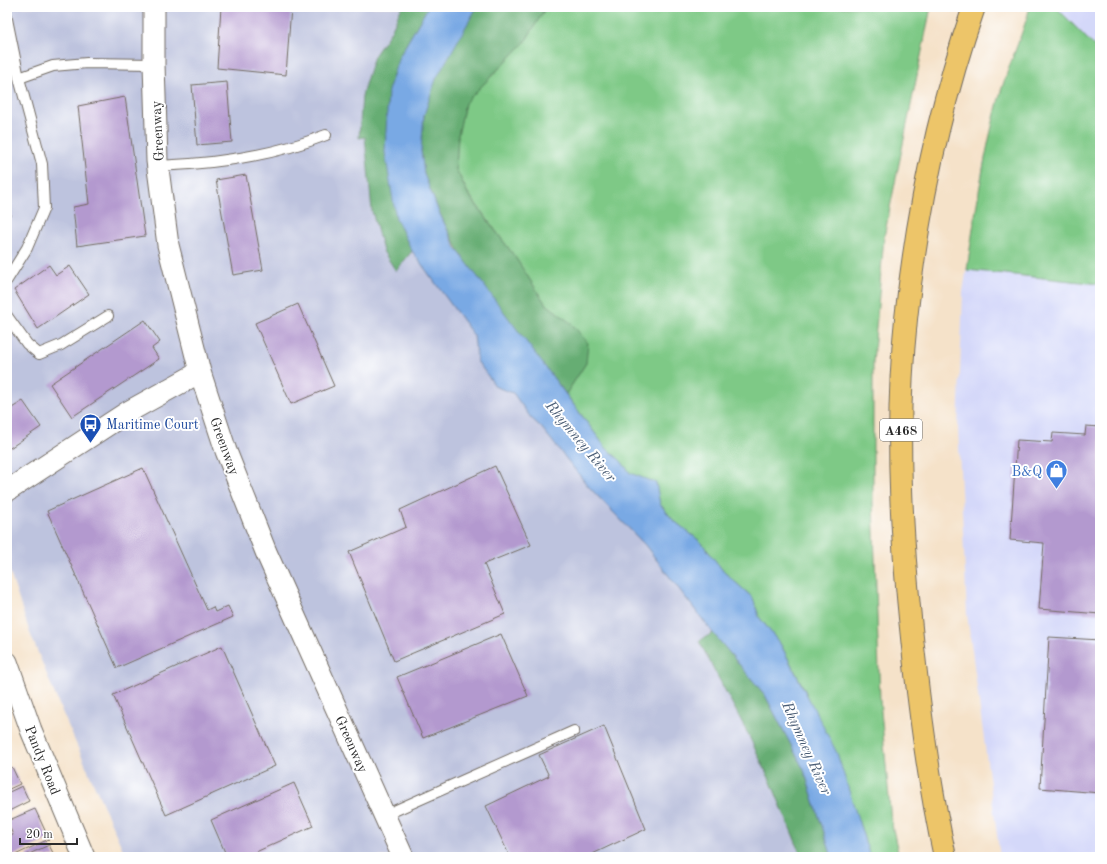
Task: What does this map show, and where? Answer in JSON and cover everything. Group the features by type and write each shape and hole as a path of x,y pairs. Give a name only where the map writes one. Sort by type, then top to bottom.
{"main road":[{"name":"A468","path":"945,857 927,764 912,638 901,486 901,413 906,321 925,188 947,94 974,7"}],"street":[{"name":"Greenway","path":"154,7 154,64 158,166 168,245 200,372 226,451 266,552 403,857"},
{"path":"7,491 126,413 200,372"},
{"name":"Pandy Road","path":"7,662 34,737 84,857"}],"lane":[{"path":"7,19 19,78 42,164 44,208 27,248 7,280"},
{"path":"19,78 53,66 87,63 154,64"},
{"path":"158,166 202,164 298,146 326,135"},
{"path":"7,316 27,344 39,354 61,345 108,316"},
{"path":"385,815 574,731"}],"shaded area":[{"path":"7,7 402,7 390,33 374,56 362,96 360,138 365,137 372,211 396,271 412,251 474,336 477,361 496,387 513,393 531,418 541,427 588,486 645,545 713,633 699,641 745,728 771,782 802,857 126,857 60,707 30,633 11,576 7,559"},
{"path":"1030,7 1100,7 1100,857 1000,857 967,614 958,428 963,292 983,165 998,101"}],"green space":[{"path":"402,7 428,7 399,57 396,218 412,251 396,271 383,251 372,211 365,137 359,138 362,96 374,56 390,33"},
{"path":"477,7 546,7 525,42 465,103 458,135 456,169 468,194 515,257 545,303 572,324 588,343 586,363 566,394 511,325 476,277 446,226 424,173 421,152 424,116 427,102 432,87 453,46"},
{"path":"546,7 931,7 884,237 873,363 873,502 880,700 891,820 899,857 870,857 860,826 805,690 781,645 759,617 753,598 724,572 701,542 673,520 660,504 655,483 630,473 621,461 606,448 566,394 586,363 572,324 545,303 515,257 468,193 456,169 458,135 465,103 525,42"},
{"path":"1030,7 1056,7 1100,52 1100,284 967,270 980,186 993,123 1001,90"},
{"path":"713,633 765,695 804,770 832,857 802,857 771,782 745,728 699,641"}],"water":[{"name":"Rhymney River","path":"428,7 477,7 436,79 424,115 421,151 424,174 438,210 456,248 606,448 621,461 630,473 656,483 660,504 673,520 701,542 724,572 753,598 759,617 781,645 837,753 870,857 832,857 804,770 765,695 713,633 645,545 588,486 541,427 531,418 513,393 496,387 477,361 474,336 412,251 396,218 385,152 388,91 399,57"}],"building":[{"path":"221,7 291,7 286,75 217,68"},
{"path":"227,82 232,142 197,145 192,85"},
{"path":"125,97 145,236 77,246 73,207 89,204 78,106"},
{"path":"246,175 263,270 233,275 216,180"},
{"path":"7,203 11,215 7,217"},
{"path":"49,265 56,275 70,266 89,294 38,329 14,290"},
{"path":"298,304 334,386 291,404 255,323"},
{"path":"145,320 160,342 152,348 159,359 72,417 50,384"},
{"path":"23,401 41,427 7,450 7,411"},
{"name":"B&Q","path":"1086,426 1100,427 1100,614 1039,609 1044,543 1010,540 1017,440 1052,442 1053,433 1085,435"},
{"path":"495,466 531,545 484,564 505,614 394,661 349,552 406,527 400,510"},
{"path":"143,468 207,610 213,607 215,612 228,606 233,617 117,668 47,511"},
{"path":"501,634 528,696 423,738 397,677"},
{"path":"1049,637 1100,640 1100,793 1040,788"},
{"path":"222,646 275,766 166,815 113,695"},
{"path":"604,726 646,829 586,857 510,857 486,806 549,776 539,755"},
{"path":"12,767 20,784 7,790 7,769"},
{"path":"294,783 313,826 245,857 227,857 211,820"},
{"path":"22,786 29,801 7,812 7,793"},
{"path":"35,809 49,839 11,857 7,857 7,842 11,840 9,837 13,835 7,821"},
{"path":"49,845 55,857 28,857 27,855"}],"place":[{"name":"Maritime Court","path":"91,444"},
{"name":"B&Q","path":"1057,490"}]}
